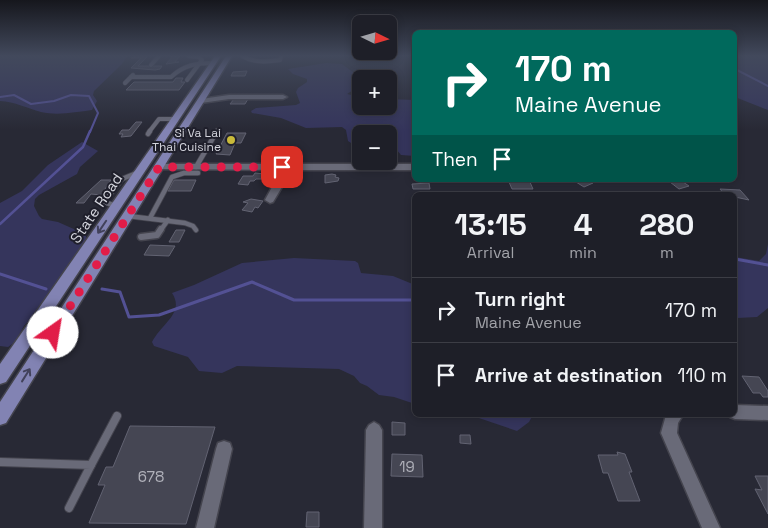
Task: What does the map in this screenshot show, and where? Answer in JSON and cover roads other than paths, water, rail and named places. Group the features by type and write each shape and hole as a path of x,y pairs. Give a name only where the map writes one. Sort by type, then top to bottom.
{"main road":[{"name":"State Road","path":"0,377 201,81"},
{"name":"State Road","path":"0,417 214,81"}],"street":[{"path":"201,101 229,98 283,97"},
{"path":"159,167 197,170 282,167 412,167"},
{"path":"270,200 277,187 282,167"},
{"path":"737,412 768,413"},
{"path":"673,419 669,433 711,528"},
{"path":"373,528 374,430"},
{"path":"205,528 224,449"}],"lane":[{"path":"148,134 159,119 175,119"},
{"path":"150,218 172,177 184,172 197,170 217,131"},
{"path":"141,169 159,167"},
{"path":"128,216 188,224 196,230"},
{"path":"141,237 157,235 168,220"},
{"path":"69,508 117,416"},
{"path":"0,462 91,465"}],"waterway":[{"path":"758,81 768,86"},
{"path":"0,97 14,95 31,104 54,101 71,95 89,96 98,113 90,132"},
{"path":"0,224 83,147 90,131"},
{"path":"737,259 768,265"},
{"path":"0,274 46,289"},
{"path":"102,289 120,292 129,317 159,315 252,282 294,300 412,300"}],"place":[{"name":"Si Va Lai Thai Cuisine","path":"231,140"}]}
